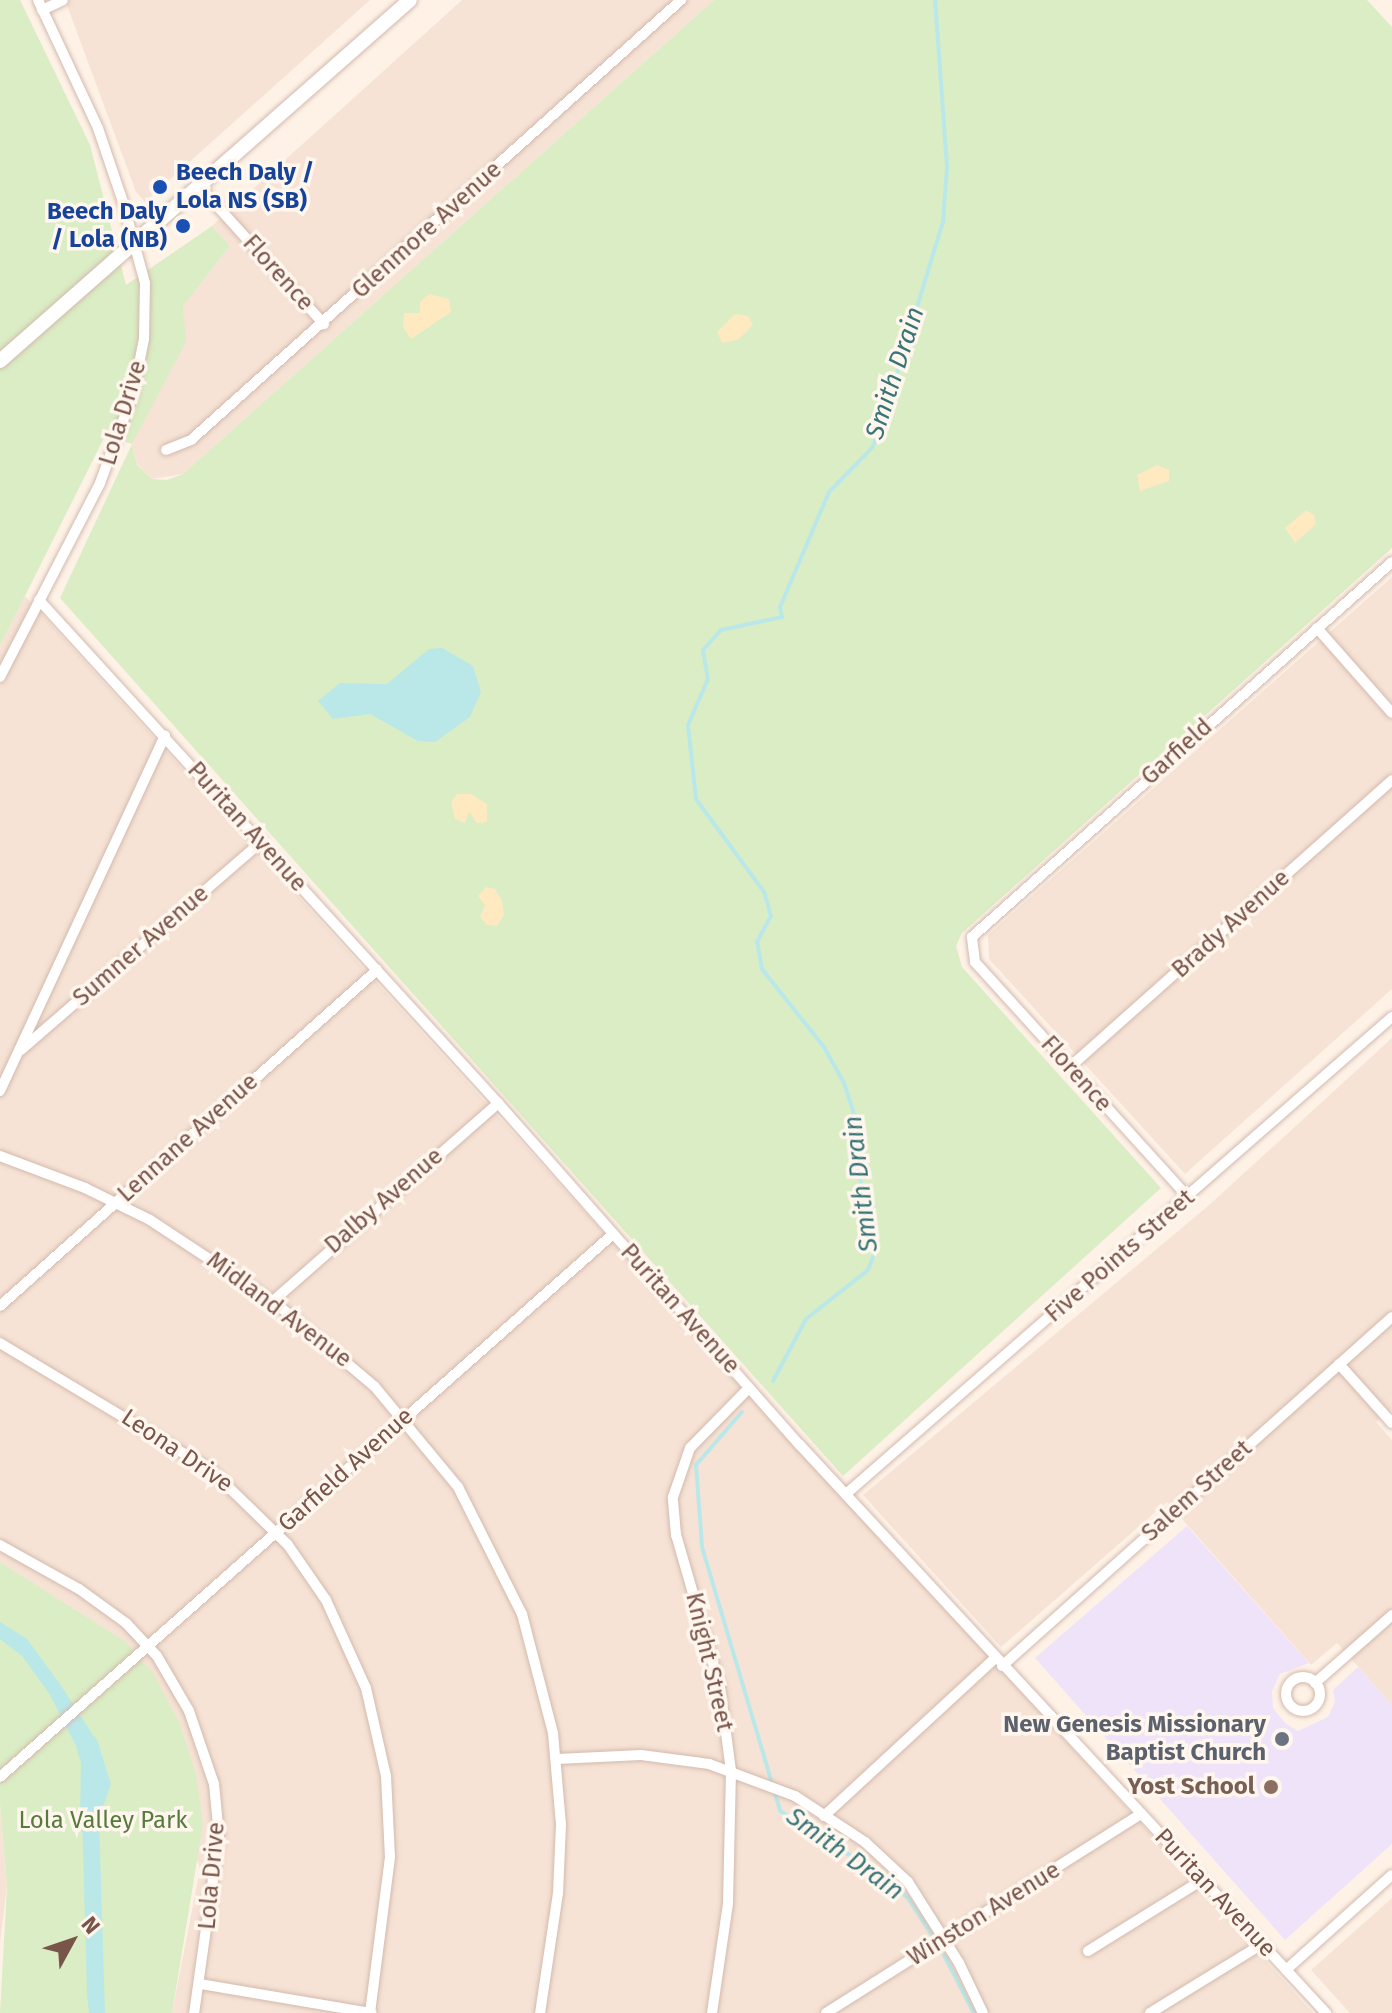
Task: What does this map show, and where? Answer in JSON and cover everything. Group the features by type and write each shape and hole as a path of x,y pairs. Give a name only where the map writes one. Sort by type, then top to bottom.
{"main road":[{"path":"1,360 410,0"}],"street":[{"path":"40,5 63,0"},
{"name":"Glenmore Avenue","path":"166,450 191,440 324,324 681,0"},
{"name":"Lola Drive","path":"0,677 100,483 133,394 145,314 136,243 107,150 40,5"},
{"name":"Florence","path":"200,187 324,324"},
{"name":"Garfield","path":"969,948 977,930 1392,562"},
{"name":"Puritan Avenue","path":"39,600 262,841 749,1388 998,1662 1326,2013"},
{"path":"1317,628 1392,713"},
{"path":"0,1091 165,735"},
{"name":"Brady Avenue","path":"1070,1067 1392,780"},
{"name":"Sumner Avenue","path":"19,1051 262,841"},
{"name":"Florence","path":"969,948 975,962 1188,1197"},
{"name":"Lennane Avenue","path":"0,1306 377,970"},
{"name":"Five Points Street","path":"846,1494 1392,1017"},
{"name":"Dalby Avenue","path":"273,1301 498,1103"},
{"name":"Midland Avenue","path":"0,1156 116,1202 183,1239 273,1301 342,1356 405,1418 458,1487 503,1568 537,1660 557,1759 558,1893 540,2013"},
{"name":"Garfield Avenue","path":"0,1777 613,1234"},
{"name":"Salem Street","path":"824,1816 1392,1317"},
{"name":"Leona Drive","path":"0,1343 175,1445 242,1495 308,1572 341,1627 381,1744 390,1857 371,2013"},
{"path":"1339,1364 1392,1423"},
{"name":"Knight Street","path":"712,2013 728,1903 731,1771 720,1687 676,1535 673,1497 690,1448 749,1388"},
{"name":"Lola Drive","path":"0,1545 79,1589 148,1645 189,1711 217,1801 218,1866 194,2013"},
{"path":"1315,1683 1392,1615"},
{"path":"557,1759 641,1755 731,1771 779,1787 896,1869 946,1940 983,2013"},
{"name":"Winston Avenue","path":"826,2013 1141,1814"},
{"path":"1286,1970 1392,1875"},
{"path":"1088,1951 1202,1880"},
{"path":"1150,2013 1262,1944"},
{"path":"200,1984 371,2013"}],"shaded area":[{"path":"65,0 370,0 145,202 136,192"},
{"path":"462,0 714,0 183,474 152,479 137,464 132,444 185,342 183,306 230,246 212,226"},
{"path":"1392,577 1392,989 1185,1174 989,959 988,935"},
{"path":"25,596 1313,2013 172,2013 200,1869 125,1641 0,1562 0,646"},
{"path":"1392,1038 1392,1410 1376,1422 1392,1440 1392,1705 1337,1643 1311,1665 1167,1502 1001,1647 863,1495 1208,1206"},
{"name":"Yost School","path":"1187,1526 1309,1663 1280,1674 1272,1691 1273,1708 1285,1723 1298,1731 1328,1717 1335,1702 1333,1690 1358,1667 1392,1705 1392,1844 1285,1940 1035,1658"},
{"path":"0,1803 7,1886 0,1943"},
{"path":"1392,1898 1392,2013 1350,2013 1311,1970"}],"green space":[{"path":"0,0 20,0 90,145 126,285 212,226 230,246 183,306 186,342 132,444 105,436 0,646"},
{"path":"714,0 1367,0 1392,27 1392,548 962,933 956,946 962,967 1161,1188 843,1476 60,598 132,444 137,465 152,479 167,480 183,474"},
{"name":"Lola Valley Park","path":"0,1562 125,1641 153,1673 179,1722 196,1774 203,1824 172,2013 0,2013 7,1886 0,1803"}],"sand":[{"path":"429,294 449,299 451,312 411,339 403,327 404,313 420,313 420,302"},
{"path":"735,314 748,316 753,325 739,339 722,343 717,332"},
{"path":"1157,465 1169,470 1169,481 1140,491 1137,475"},
{"path":"1306,510 1314,515 1316,524 1295,543 1285,528"},
{"path":"457,794 471,794 487,804 487,822 477,823 469,812 465,823 455,819 451,802"},
{"path":"486,887 495,889 502,901 504,915 497,926 487,925 480,917 485,905 478,896"}],"water":[{"path":"442,648 473,666 481,692 470,717 435,742 418,741 370,714 333,719 318,701 340,683 387,684 429,649"},
{"path":"0,1622 27,1639 60,1684 98,1743 111,1784 99,1818 105,2013 89,2013 87,1994 82,1816 96,1785 49,1693 22,1656 0,1639"}],"waterway":[{"name":"Smith Drain","path":"773,1381 806,1319 868,1270 874,1254 860,1177 857,1123 844,1083 824,1047 762,969 757,942 771,916 764,892 696,799 688,725 708,679 703,650 721,630 782,617 780,607 829,492 872,448 880,429 943,222 947,167 935,0"},
{"name":"Smith Drain","path":"742,1412 696,1465 702,1547 780,1811 878,1873 908,1898 932,1935"},
{"path":"87,1745 92,1761 91,1826"},
{"name":"Smith Drain","path":"944,1955 974,2013"}],"place":[{"name":"Beech Daly / Lola NS (SB)","path":"160,187"},
{"name":"Beech Daly / Lola (NB)","path":"183,226"},
{"name":"New Genesis Missionary Baptist Church","path":"1282,1739"},
{"name":"Yost School","path":"1271,1787"}]}
